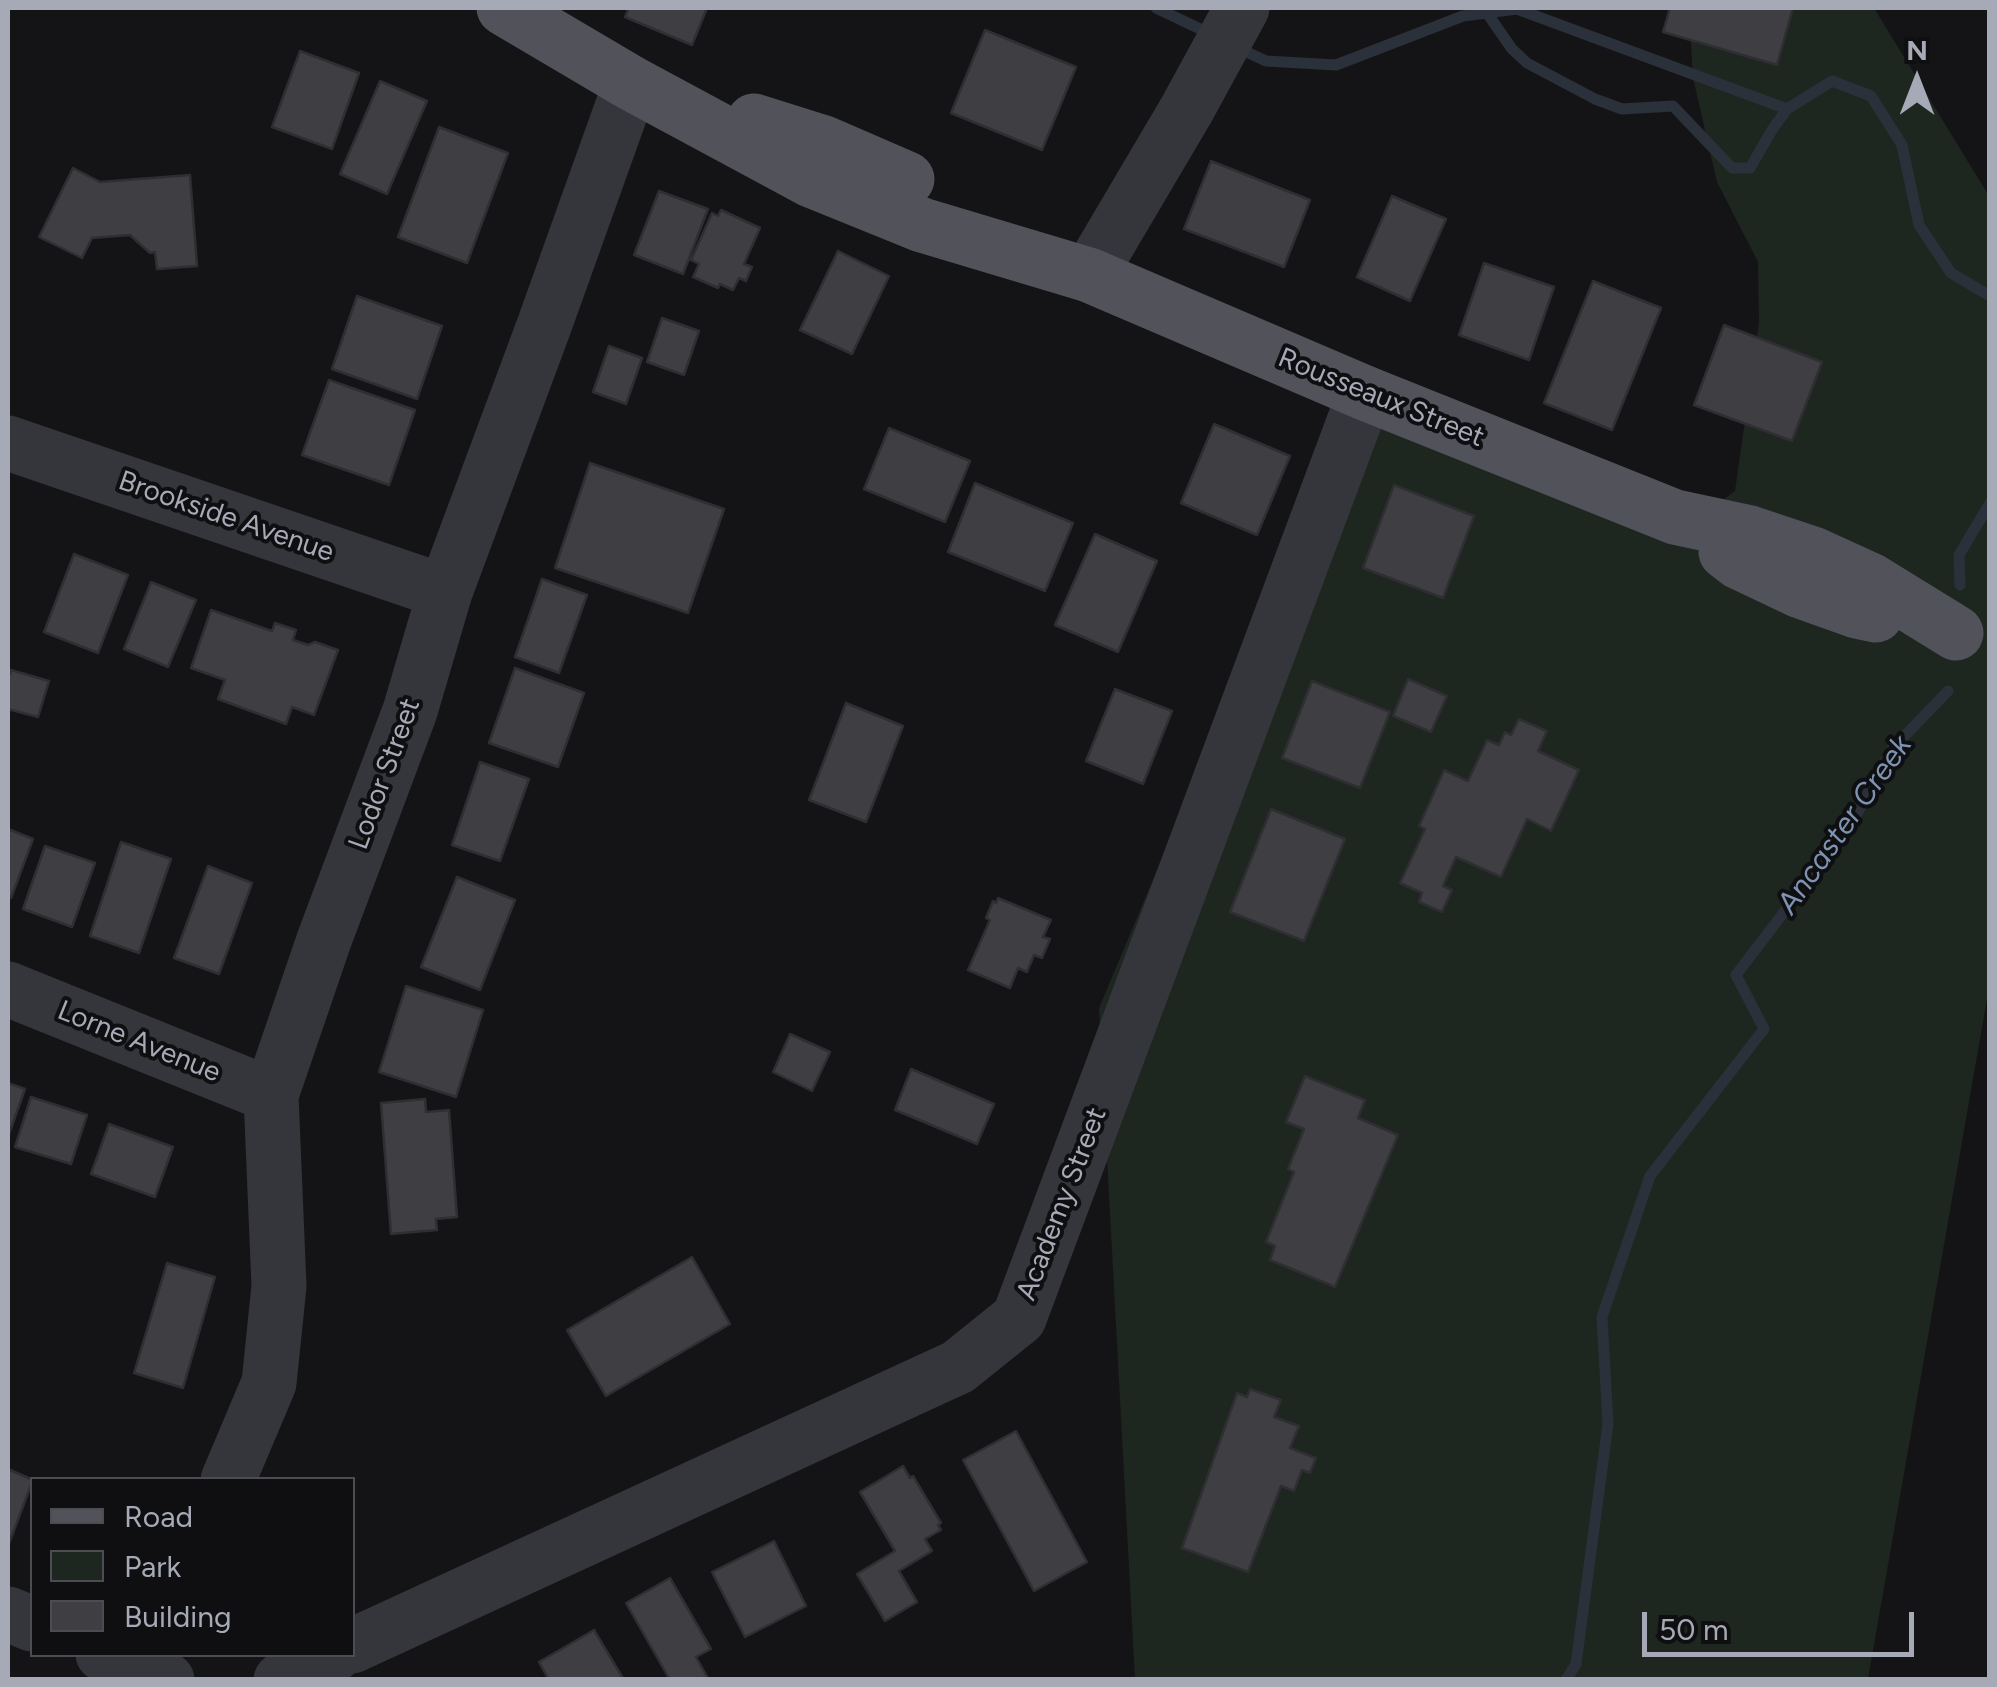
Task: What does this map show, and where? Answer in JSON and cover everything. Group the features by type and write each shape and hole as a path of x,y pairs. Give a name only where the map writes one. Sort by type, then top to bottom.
{"main road":[{"name":"Rousseaux Street","path":"504,8 811,180 922,225 1089,275 1366,393 1676,518 1740,562 1798,590 1857,611 1973,640"}],"street":[{"path":"1089,275 1230,30"},
{"name":"Lodor Street","path":"229,1477 269,1384 279,1286 271,1095 410,711 445,592 632,83"},
{"name":"Academy Street","path":"355,1645 958,1367 1019,1318 1366,393"},
{"name":"Brookside Avenue","path":"8,443 445,592"},
{"name":"Lorne Avenue","path":"8,989 271,1095"},
{"path":"281,1680 329,1657"}],"green space":[{"path":"1689,8 1874,8 1989,196 1990,982 1868,1679 1135,1679 1099,1008 1365,375 1708,511 1735,491 1759,322 1758,262 1717,182 1693,78"}],"building":[{"path":"629,8 707,8 692,45 625,17"},
{"path":"1670,8 1793,8 1777,65 1663,32"},
{"path":"985,30 1076,67 1042,150 951,113"},
{"path":"300,51 359,73 332,149 272,127"},
{"path":"380,81 427,101 387,194 340,174"},
{"path":"439,127 508,153 467,263 398,237"},
{"path":"1211,161 1310,200 1284,267 1184,229"},
{"path":"73,168 100,182 190,175 197,266 157,269 155,252 150,253 130,235 92,238 82,258 39,237"},
{"path":"659,191 708,209 683,274 634,255"},
{"path":"1392,196 1446,219 1410,301 1357,277"},
{"path":"721,210 760,228 744,264 752,267 746,281 739,278 733,290 693,277 699,264 691,260 712,213 718,216"},
{"path":"838,251 889,276 852,354 800,330"},
{"path":"1484,263 1554,287 1529,360 1459,335"},
{"path":"1593,281 1661,308 1612,430 1544,403"},
{"path":"357,296 442,326 417,399 332,369"},
{"path":"662,318 699,331 684,375 647,362"},
{"path":"1724,325 1822,362 1792,441 1694,405"},
{"path":"609,346 642,358 626,404 593,392"},
{"path":"329,380 415,410 389,485 302,455"},
{"path":"1214,424 1290,456 1257,535 1181,503"},
{"path":"889,428 970,461 945,522 864,489"},
{"path":"590,463 724,509 688,613 555,568"},
{"path":"975,483 1073,523 1045,591 948,552"},
{"path":"1394,485 1474,516 1443,598 1363,568"},
{"path":"1095,534 1157,561 1118,652 1055,625"},
{"path":"74,554 128,575 98,653 44,632"},
{"path":"542,579 587,595 559,673 515,657"},
{"path":"151,582 196,600 168,667 124,649"},
{"path":"211,610 272,631 275,623 296,630 293,640 338,650 314,715 292,707 286,724 218,699 225,680 191,668"},
{"path":"515,668 584,693 558,767 489,743"},
{"path":"11,670 49,681 38,717 8,709"},
{"path":"1408,679 1447,696 1431,732 1393,716"},
{"path":"1312,681 1390,712 1360,788 1282,758"},
{"path":"1115,689 1172,711 1143,784 1086,761"},
{"path":"846,703 903,726 866,822 809,800"},
{"path":"1519,719 1547,731 1538,751 1579,770 1551,831 1527,819 1501,877 1456,857 1443,886 1452,890 1442,912 1419,902 1422,893 1400,883 1425,829 1419,826 1444,770 1468,781 1487,740 1499,745 1505,732 1511,735"},
{"path":"480,762 529,779 500,861 452,845"},
{"path":"1271,809 1345,839 1304,941 1230,912"},
{"path":"8,829 33,839 11,898 8,897"},
{"path":"121,842 171,859 139,953 90,936"},
{"path":"45,846 95,863 72,927 23,909"},
{"path":"208,866 252,883 219,974 174,958"},
{"path":"457,877 515,900 480,990 421,967"},
{"path":"998,898 1051,920 1043,937 1050,939 1042,958 1034,955 1027,972 1018,968 1010,988 968,970 990,920 986,918 993,901 996,903"},
{"path":"406,986 483,1010 456,1097 379,1072"},
{"path":"790,1034 830,1052 812,1091 773,1072"},
{"path":"911,1069 994,1104 977,1144 895,1110"},
{"path":"1305,1076 1365,1100 1358,1118 1398,1135 1335,1287 1270,1260 1275,1246 1266,1242 1294,1172 1288,1169 1304,1129 1286,1122"},
{"path":"8,1083 25,1089 8,1137"},
{"path":"31,1097 87,1115 71,1164 15,1147"},
{"path":"425,1099 426,1112 449,1110 457,1217 436,1219 437,1230 391,1234 381,1103"},
{"path":"109,1124 173,1147 155,1197 91,1174"},
{"path":"692,1257 730,1324 606,1396 567,1330"},
{"path":"167,1263 215,1277 183,1388 134,1373"},
{"path":"1250,1389 1281,1400 1274,1417 1299,1426 1290,1448 1316,1458 1310,1473 1302,1470 1294,1491 1281,1486 1248,1572 1182,1548 1237,1393 1247,1397"},
{"path":"1016,1431 1087,1562 1034,1591 963,1460"},
{"path":"903,1466 941,1523 941,1530 925,1539 932,1551 899,1571 917,1602 885,1621 857,1574 895,1551 860,1492"},
{"path":"8,1469 30,1479 30,1488 8,1546"},
{"path":"774,1541 806,1606 745,1637 712,1572"},
{"path":"670,1578 711,1649 696,1657 709,1680 670,1680 626,1603"},
{"path":"594,1630 624,1680 549,1680 539,1662"}],"waterway":[{"name":"Ancaster Creek","path":"1156,8 1213,35"},
{"name":"Ancaster Creek","path":"1238,48 1266,61 1336,65 1463,16 1517,9 1787,109 1832,81 1871,96 1902,145 1919,225 1951,273 1990,296"},
{"path":"1487,13 1527,63 1622,109 1673,106 1732,168 1750,168 1787,109"},
{"name":"Ancaster Creek","path":"1960,585 1959,555 1990,503"},
{"name":"Ancaster Creek","path":"1566,1680 1576,1664 1608,1424 1602,1317 1650,1176 1764,1029 1736,975 1852,823 1892,749 1948,691"}]}
